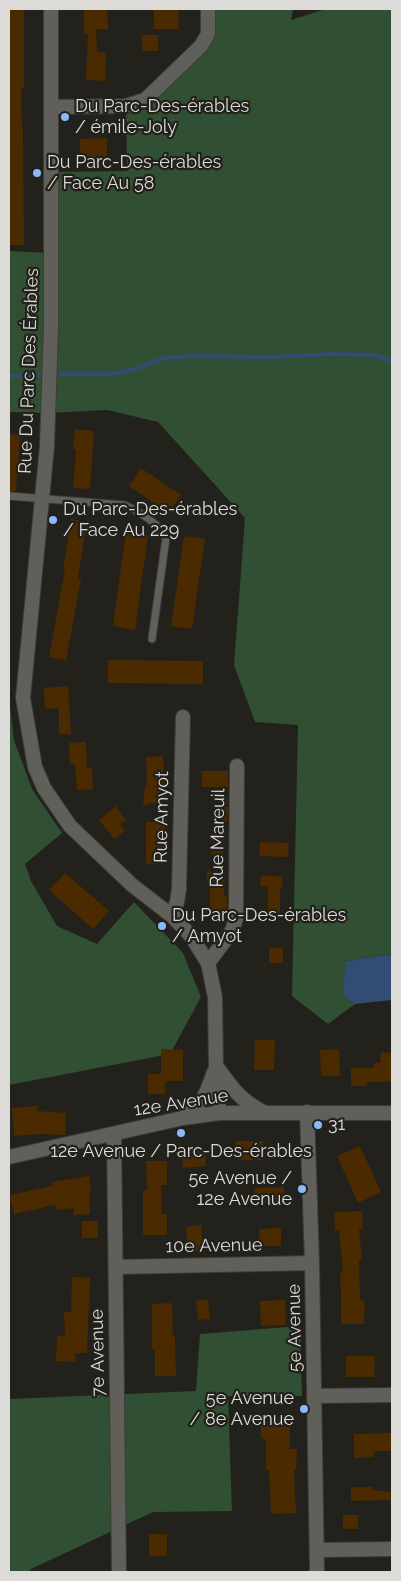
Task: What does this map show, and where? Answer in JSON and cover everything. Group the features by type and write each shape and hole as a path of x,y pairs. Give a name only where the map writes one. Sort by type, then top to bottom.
{"street":[{"name":"Rue Du Parc Des Érables","path":"51,9 51,328 47,446 23,698 35,767 44,788 70,826 132,885 172,916 191,936 208,963 215,997 219,1112"},
{"path":"51,107 126,106 145,100 201,46 208,34 208,9"},
{"name":"Rue Amyot","path":"172,916 179,890 183,718"},
{"name":"Rue Mareuil","path":"208,963 232,931 236,918 237,766"},
{"path":"216,1066 236,1094 251,1106 264,1112"},
{"path":"183,1118 200,1105 207,1092 216,1066"},
{"name":"12e Avenue","path":"9,1157 183,1118 219,1112 392,1112"},
{"name":"5e Avenue","path":"307,1112 312,1263 317,1572"},
{"name":"7e Avenue","path":"114,1134 119,1572"},
{"name":"10e Avenue","path":"116,1266 312,1263"},
{"path":"314,1396 392,1395"},
{"path":"317,1550 392,1549"}],"lane":[{"path":"9,496 124,505 135,510 164,532 166,538 152,639"}],"green space":[{"path":"208,9 293,9 291,20 326,9 392,9 392,954 346,961 345,998 355,1004 328,1024 292,996 298,725 255,722 234,665 245,518 158,422 107,410 48,413 9,412 9,251 50,253 51,172 127,171 126,106 145,100 201,46"},
{"path":"9,697 14,740 32,789 62,833 25,864 31,881 57,926 97,944 134,902 183,953 201,997 170,1054 9,1085"},
{"path":"300,1326 302,1396 228,1396 232,1511 153,1512 31,1569 29,1572 9,1572 9,1399 196,1391 200,1334"}],"water":[{"path":"392,954 392,1000 355,1004 345,998 343,986 346,961"}],"building":[{"path":"9,9 24,9 24,88 21,89 24,245 9,245"},
{"path":"84,9 107,9 108,29 96,29 97,52 106,53 105,81 86,80 88,34 84,34"},
{"path":"154,9 178,9 179,29 154,29"},
{"path":"142,35 158,35 158,51 142,51"},
{"path":"107,138 107,160 80,160 80,139"},
{"path":"75,429 94,431 90,489 73,488 76,450 73,449"},
{"path":"9,434 20,435 16,491 9,491"},
{"path":"141,468 181,495 168,513 129,486"},
{"path":"71,519 87,522 78,578 81,579 66,660 49,657 65,569 63,569"},
{"path":"126,532 148,535 135,630 113,626"},
{"path":"184,536 205,539 192,629 171,626"},
{"path":"108,660 203,661 203,684 108,683"},
{"path":"68,686 71,734 59,734 59,708 45,709 44,688"},
{"path":"86,742 87,768 92,768 93,789 77,790 75,764 70,764 69,743"},
{"path":"163,756 164,786 162,804 149,803 143,807 145,785 147,785 146,757"},
{"path":"202,771 228,771 228,787 202,787"},
{"path":"116,806 126,820 120,824 125,831 114,839 99,820"},
{"path":"214,807 228,807 227,822 224,822 223,855 212,855"},
{"path":"146,822 165,822 165,864 146,864"},
{"path":"260,842 289,843 288,857 259,856"},
{"path":"207,871 225,872 224,896 227,896 227,914 210,915 210,882 207,882"},
{"path":"65,873 109,911 93,929 49,890"},
{"path":"261,875 283,877 282,888 280,888 280,914 268,914 268,887 260,886"},
{"path":"269,948 283,948 283,963 269,963"},
{"path":"255,1040 275,1040 274,1070 254,1070"},
{"path":"161,1049 183,1050 183,1081 165,1081 165,1094 148,1094 148,1074 161,1074"},
{"path":"339,1049 340,1076 321,1076 320,1050"},
{"path":"381,1052 392,1053 392,1082 367,1082 367,1086 351,1086 351,1068 374,1068 374,1063 380,1063"},
{"path":"37,1106 37,1111 66,1113 65,1135 14,1136 12,1108"},
{"path":"236,1141 263,1141 263,1160 237,1160"},
{"path":"360,1146 381,1192 358,1203 337,1156"},
{"path":"194,1150 205,1150 206,1166 183,1168 182,1154 194,1155"},
{"path":"146,1161 167,1161 167,1185 161,1185 162,1214 167,1214 167,1235 143,1235 143,1190 147,1190"},
{"path":"89,1176 91,1192 89,1192 90,1214 74,1215 74,1208 56,1210 55,1205 14,1214 10,1195 52,1186 52,1182"},
{"path":"284,1187 285,1202 255,1203 254,1188"},
{"path":"362,1211 363,1229 359,1229 362,1260 359,1261 360,1300 365,1301 364,1324 341,1324 340,1273 343,1272 339,1230 335,1231 334,1212"},
{"path":"82,1221 98,1221 98,1238 82,1238"},
{"path":"201,1225 203,1250 188,1252 186,1227"},
{"path":"281,1228 281,1246 259,1246 259,1229"},
{"path":"72,1277 90,1278 87,1353 75,1353 75,1362 56,1361 57,1336 65,1336 64,1312 71,1312"},
{"path":"208,1300 210,1319 198,1320 196,1301"},
{"path":"285,1300 286,1325 261,1326 260,1301"},
{"path":"172,1303 176,1376 155,1376 155,1349 152,1349 152,1304"},
{"path":"346,1356 375,1356 374,1377 346,1377"},
{"path":"290,1418 290,1449 297,1449 296,1470 294,1470 296,1513 271,1514 269,1470 266,1470 266,1439 261,1439 261,1419"},
{"path":"392,1433 392,1451 374,1451 374,1457 354,1458 354,1434"},
{"path":"351,1487 372,1487 372,1490 392,1492 392,1500 351,1501"},
{"path":"343,1515 358,1515 358,1529 343,1529"},
{"path":"149,1534 167,1534 167,1556 149,1556"}],"waterway":[{"path":"60,374 112,374 136,369 164,358 192,356 375,355 392,361"},
{"path":"9,376 39,375"}],"place":[{"name":"Du Parc-Des-érables / émile-Joly","path":"65,117"},
{"name":"Du Parc-Des-érables / Face Au 58","path":"37,173"},
{"name":"Du Parc-Des-érables / Face Au 229","path":"53,520"},
{"name":"Du Parc-Des-érables / Amyot","path":"162,926"},
{"name":"31","path":"318,1125"},
{"name":"12e Avenue / Parc-Des-érables","path":"181,1133"},
{"name":"5e Avenue / 12e Avenue","path":"302,1189"},
{"name":"5e Avenue / 8e Avenue","path":"304,1409"}]}
